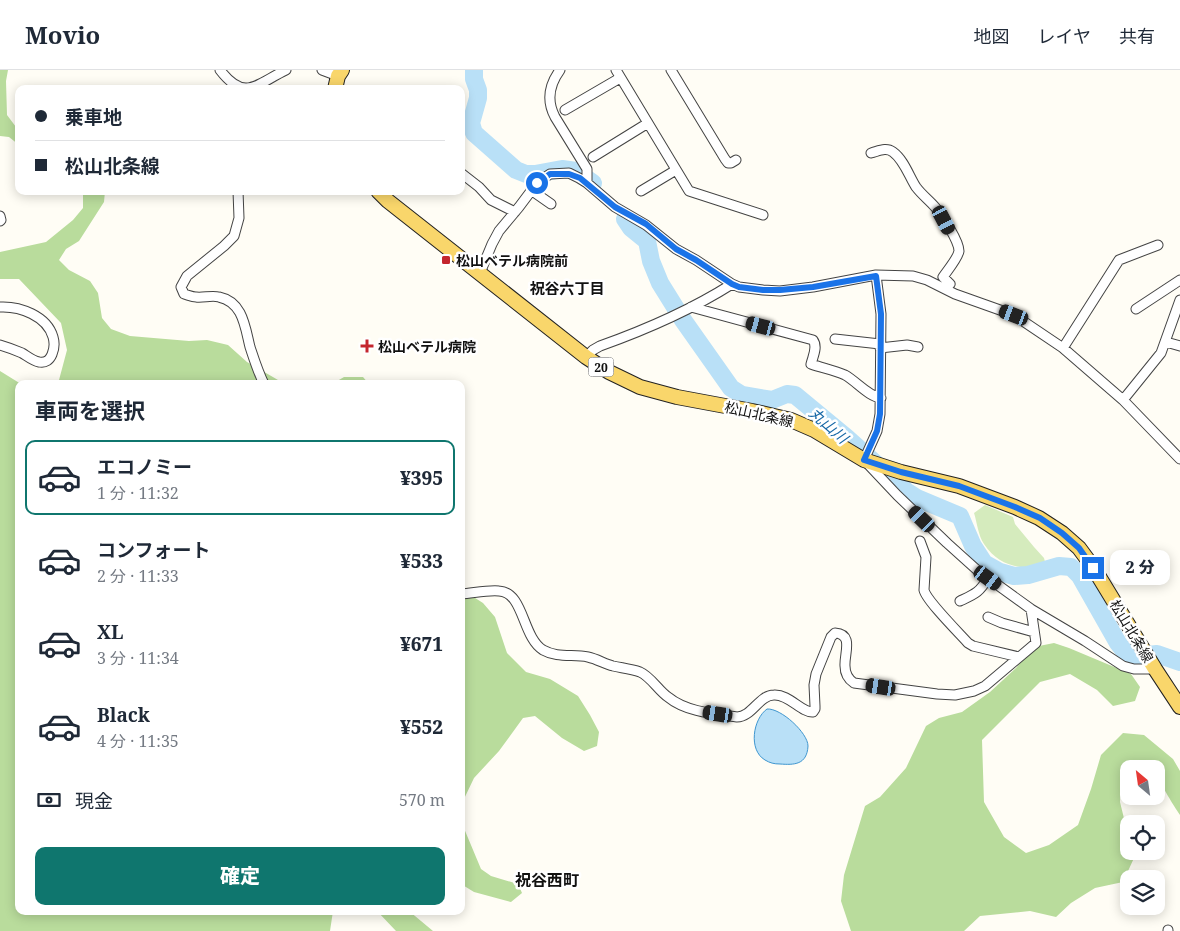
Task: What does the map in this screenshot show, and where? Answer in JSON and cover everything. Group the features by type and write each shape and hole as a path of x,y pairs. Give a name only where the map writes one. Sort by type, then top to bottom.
{"main road":[{"name":"松山北条線","path":"382,195 586,357 609,372 640,387 677,397 791,420 814,430 864,460 901,472 959,486 1040,518 1062,533 1079,548 1180,707"}],"street":[{"path":"220,70 229,82 237,85"},
{"path":"259,85 286,70"},
{"path":"322,70 338,78"},
{"path":"560,70 551,86 549,103 551,111 587,169 587,183"},
{"path":"671,70 725,160 731,163 736,160"},
{"path":"565,110 618,74 689,191 763,215"},
{"path":"592,157 648,123"},
{"path":"872,153 885,149 892,151 899,157 912,181 935,206 957,243 959,251 957,256 943,277 950,284 946,289"},
{"path":"641,191 676,170"},
{"path":"480,273 499,231 537,183 550,174 569,174 580,178 615,207 646,224 676,249 739,287 780,290 813,287 876,276 913,276 927,280 955,294 1014,315 1063,348 1123,400 1180,459"},
{"path":"465,176 492,200 515,212"},
{"path":"531,190 550,204"},
{"path":"238,195 239,218 234,236 187,276 181,287 184,294 195,297 218,297 235,305 245,322 250,348 262,380"},
{"path":"0,216 0,221"},
{"path":"1063,348 1119,260 1158,245"},
{"path":"876,276 881,314 881,398 877,431 864,460 897,495 977,570 1031,609 1123,666 1134,669 1155,669"},
{"path":"1136,309 1180,280"},
{"path":"586,357 600,346 653,325 691,307 732,284"},
{"path":"1123,400 1161,353 1180,300"},
{"path":"0,306 21,308 41,320 53,337 54,347 52,356 46,362 39,362 20,352 0,345"},
{"path":"691,307 813,340 816,345 811,364 846,376 873,397 881,398"},
{"path":"835,339 880,346 907,345 918,347"},
{"path":"1166,342 1180,346"},
{"path":"920,541 926,557 925,594 939,611 968,644 1019,657"},
{"path":"960,601 978,592 988,578"},
{"path":"465,594 500,591 512,596 527,629 536,644 542,649 563,656 589,658 642,673 669,698 687,707 699,711 737,717 741,717 752,710 765,698 773,694 783,696 807,711 813,712 816,706 814,685 816,674 831,637 835,633 845,637 848,644 846,673 854,683 937,694 955,695 974,691 985,686 1036,643 1031,609"},
{"path":"988,617 1034,632"}],"green space":[{"path":"0,70 8,70 6,81 7,115 15,126 15,142 9,137 0,136"},
{"path":"83,195 105,195 104,202 79,241 66,249 59,260 69,270 90,281 98,293 102,318 111,329 130,336 189,341 207,340 228,345 247,362 278,380 59,380 67,350 61,323 19,279 0,279 0,252 46,242 73,220 83,208"},
{"path":"0,371 15,380 15,915 332,915 330,931 0,931"},
{"path":"344,377 363,377 366,380 339,380"},
{"path":"985,505 1013,517 1015,524 1044,558 1047,569 1012,565 997,558 990,552 980,537 974,513"},
{"path":"465,592 483,603 495,617 507,653 526,672 550,679 578,696 599,732 597,746 584,751 562,738 535,716 523,718 499,751 474,778 465,797"},
{"path":"1054,643 1069,648 1131,674 1140,687 1135,701 1113,706 1097,690 1070,674 1040,682 982,740 984,802 1004,837 1026,853 1049,845 1078,825 1101,755 1123,733 1144,735 1173,759 1180,771 1180,815 1165,790 1165,760 1120,760 1120,805 1123,815 1120,815 1120,860 1133,860 1128,870 1120,870 1120,883 1095,888 1071,903 1056,917 1030,911 980,916 964,931 851,931 841,901 844,875 865,806 880,797 906,768 926,726 939,718 962,712 990,692 1027,655 1039,646"},
{"path":"465,831 481,869 491,876 518,884 522,893 511,902 474,892 465,886"},
{"path":"381,915 414,915 433,931 396,931"}],"water":[{"path":"767,709 786,717 804,735 808,746 807,752 805,757 799,762 795,764 770,763 756,749 754,734 758,720"}],"waterway":[{"path":"474,70 474,79 478,90 478,98 471,123 474,133 516,170 526,174 562,169 576,171 593,183"},
{"name":"丸山川","path":"625,219 631,228 647,241 651,261 660,283 683,320 731,388 742,395 772,400 787,394 795,395 906,491 917,498 960,516 973,546 984,563 1000,572 1014,576 1028,575 1059,566 1071,567 1080,576 1118,643 1129,657 1157,654 1180,662"}],"place":[{"name":"松山ベテル病院前","path":"446,260"},
{"name":"松山ベテル病院","path":"367,346"}],"district":[{"name":"祝谷六丁目","path":"567,288"},
{"name":"祝谷西町","path":"547,880"}],"route":[{"path":"537,183 550,174 569,174 580,178 615,207 646,224 676,249 739,287 780,290 813,287 876,276 881,314 880,414 877,431 864,460 901,472 959,486 1040,518 1062,533 1079,548 1093,568"}]}
